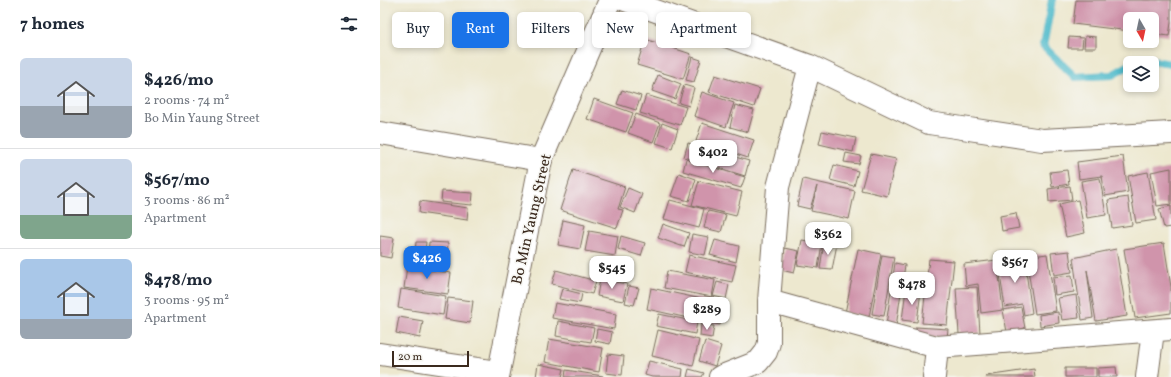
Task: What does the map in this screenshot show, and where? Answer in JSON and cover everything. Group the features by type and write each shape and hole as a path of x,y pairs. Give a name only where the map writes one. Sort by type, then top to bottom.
{"street":[{"name":"Bo Min Yaung Street","path":"498,374 542,160 610,0"},
{"path":"625,0 810,66 930,122 1042,140 1171,133"},
{"path":"720,377 758,362 766,352 769,343 769,301 778,187 810,66"},
{"path":"380,133 542,160"},
{"path":"769,301 937,347 1162,330 1147,377"},
{"path":"934,377 937,347"},
{"path":"380,354 498,374"}],"building":[{"path":"1076,0 1171,0 1171,23 1169,36 1159,35 1159,12 1123,12 1123,30 1073,24"},
{"path":"1085,36 1096,37 1096,48 1084,48"},
{"path":"1069,37 1083,38 1082,48 1068,48"},
{"path":"648,40 656,43 656,48 673,48 691,54 683,79 637,65 642,48 648,48"},
{"path":"692,57 701,60 694,82 686,80"},
{"path":"658,75 681,84 675,99 652,91"},
{"path":"715,75 760,89 754,107 709,92"},
{"path":"684,85 694,88 689,106 679,103"},
{"path":"622,90 641,96 636,110 617,104"},
{"path":"702,92 734,103 726,127 694,116"},
{"path":"646,95 686,107 680,125 640,113"},
{"path":"594,99 633,113 626,132 587,119"},
{"path":"735,105 754,110 748,132 730,127"},
{"path":"636,114 660,123 653,142 628,133"},
{"path":"662,123 678,129 672,148 656,143"},
{"path":"702,123 754,140 748,158 696,141"},
{"path":"822,131 856,138 853,152 819,144"},
{"path":"688,143 749,161 745,176 684,157"},
{"path":"846,153 861,156 859,164 844,162"},
{"path":"871,154 896,159 887,196 861,190"},
{"path":"1123,156 1128,192 1105,196 1102,176 1079,179 1077,162"},
{"path":"686,159 745,177 741,188 683,171"},
{"path":"834,165 858,171 854,186 830,180"},
{"path":"1171,168 1171,204 1157,206 1151,172"},
{"path":"573,170 625,187 618,209 623,210 617,228 560,210"},
{"path":"1067,170 1069,184 1052,187 1050,172"},
{"path":"1148,172 1156,220 1136,223 1128,176"},
{"path":"679,173 696,179 689,201 671,196"},
{"path":"1100,178 1106,215 1087,218 1081,181"},
{"path":"803,179 855,191 849,219 811,211 817,186 810,209 797,206"},
{"path":"699,181 742,192 736,216 692,205"},
{"path":"1070,186 1072,200 1049,202 1048,189"},
{"path":"628,188 642,194 635,213 620,207"},
{"path":"442,191 473,193 472,205 441,202"},
{"path":"1128,197 1132,225 1112,228 1108,200"},
{"path":"670,200 704,209 699,228 664,219"},
{"path":"1078,200 1085,233 1066,237 1059,204"},
{"path":"420,201 468,208 467,220 419,213"},
{"path":"1171,206 1171,227 1164,228 1159,209"},
{"path":"708,211 726,215 721,232 704,228"},
{"path":"1016,213 1019,228 1002,231 1000,216"},
{"path":"563,220 585,225 580,249 558,245"},
{"path":"663,224 689,233 684,247 658,238"},
{"path":"833,224 846,228 842,242 829,238"},
{"path":"589,231 618,236 615,256 585,251"},
{"path":"692,234 709,237 705,255 689,252"},
{"path":"380,236 394,238 391,258 380,256"},
{"path":"621,236 645,243 641,256 618,249"},
{"path":"715,240 739,246 736,262 710,255"},
{"path":"802,240 822,244 818,268 797,265"},
{"path":"416,242 426,242 425,252 415,251"},
{"path":"429,242 448,243 447,255 428,254"},
{"path":"824,242 837,244 832,270 820,269"},
{"path":"1164,243 1171,287 1171,313 1135,318 1124,249"},
{"path":"785,248 799,251 794,273 781,270"},
{"path":"858,249 881,254 869,317 845,313"},
{"path":"1116,249 1127,316 1096,321 1087,270 1093,318 1082,320 1073,258"},
{"path":"1069,251 1072,272 1054,275 1051,253"},
{"path":"412,252 419,253 417,261 411,260"},
{"path":"421,254 445,258 443,267 419,263"},
{"path":"1047,254 1056,311 1035,314 1026,257"},
{"path":"689,255 736,265 732,282 685,272"},
{"path":"882,255 894,257 884,316 872,314"},
{"path":"1024,258 1032,313 1024,315 1022,304 1005,307 998,262"},
{"path":"929,259 954,261 947,325 922,323"},
{"path":"997,260 1003,310 981,313 978,284 966,286 964,264"},
{"path":"895,263 905,265 896,327 886,325"},
{"path":"407,266 451,273 448,294 404,288"},
{"path":"556,270 596,281 592,294 552,284"},
{"path":"667,271 715,280 712,297 664,288"},
{"path":"1072,275 1074,292 1055,295 1053,277"},
{"path":"600,279 627,284 623,301 597,296"},
{"path":"717,282 729,285 726,299 713,296"},
{"path":"629,286 639,288 634,305 625,303"},
{"path":"977,287 980,333 959,334 956,288"},
{"path":"651,288 725,304 720,325 647,309"},
{"path":"401,289 446,296 443,315 398,308"},
{"path":"562,289 582,294 580,303 559,299"},
{"path":"906,289 921,291 917,322 902,320"},
{"path":"1076,295 1079,318 1062,320 1058,298"},
{"path":"448,298 473,301 470,323 445,319"},
{"path":"555,303 616,314 614,329 552,318"},
{"path":"1021,307 1025,328 1007,332 1003,310"},
{"path":"1058,312 1059,323 1040,326 1039,315"},
{"path":"659,314 697,322 695,334 656,326"},
{"path":"399,317 423,321 420,338 396,333"},
{"path":"558,321 594,328 591,342 556,336"},
{"path":"701,324 714,326 712,338 700,336"},
{"path":"916,327 948,329 947,338 916,336"},
{"path":"597,329 612,332 610,344 595,341"},
{"path":"658,330 699,340 693,366 652,356"},
{"path":"549,339 603,348 599,372 545,362"},
{"path":"705,341 721,346 715,366 699,361"},
{"path":"608,354 624,356 622,375 606,373"},
{"path":"649,361 683,369 682,377 652,377 645,375"},
{"path":"538,364 564,369 562,377 536,377"},
{"path":"1116,367 1117,377 1098,377 1098,368"},
{"path":"1065,368 1096,368 1096,377 1065,377"},
{"path":"689,369 704,373 702,377 687,377"},
{"path":"1034,369 1035,377 986,377 986,376"},
{"path":"566,370 603,376 603,377 565,377"}],"waterway":[{"path":"1052,0 1043,46 1075,77 1112,75 1123,69"},
{"path":"1159,62 1171,64"}]}
